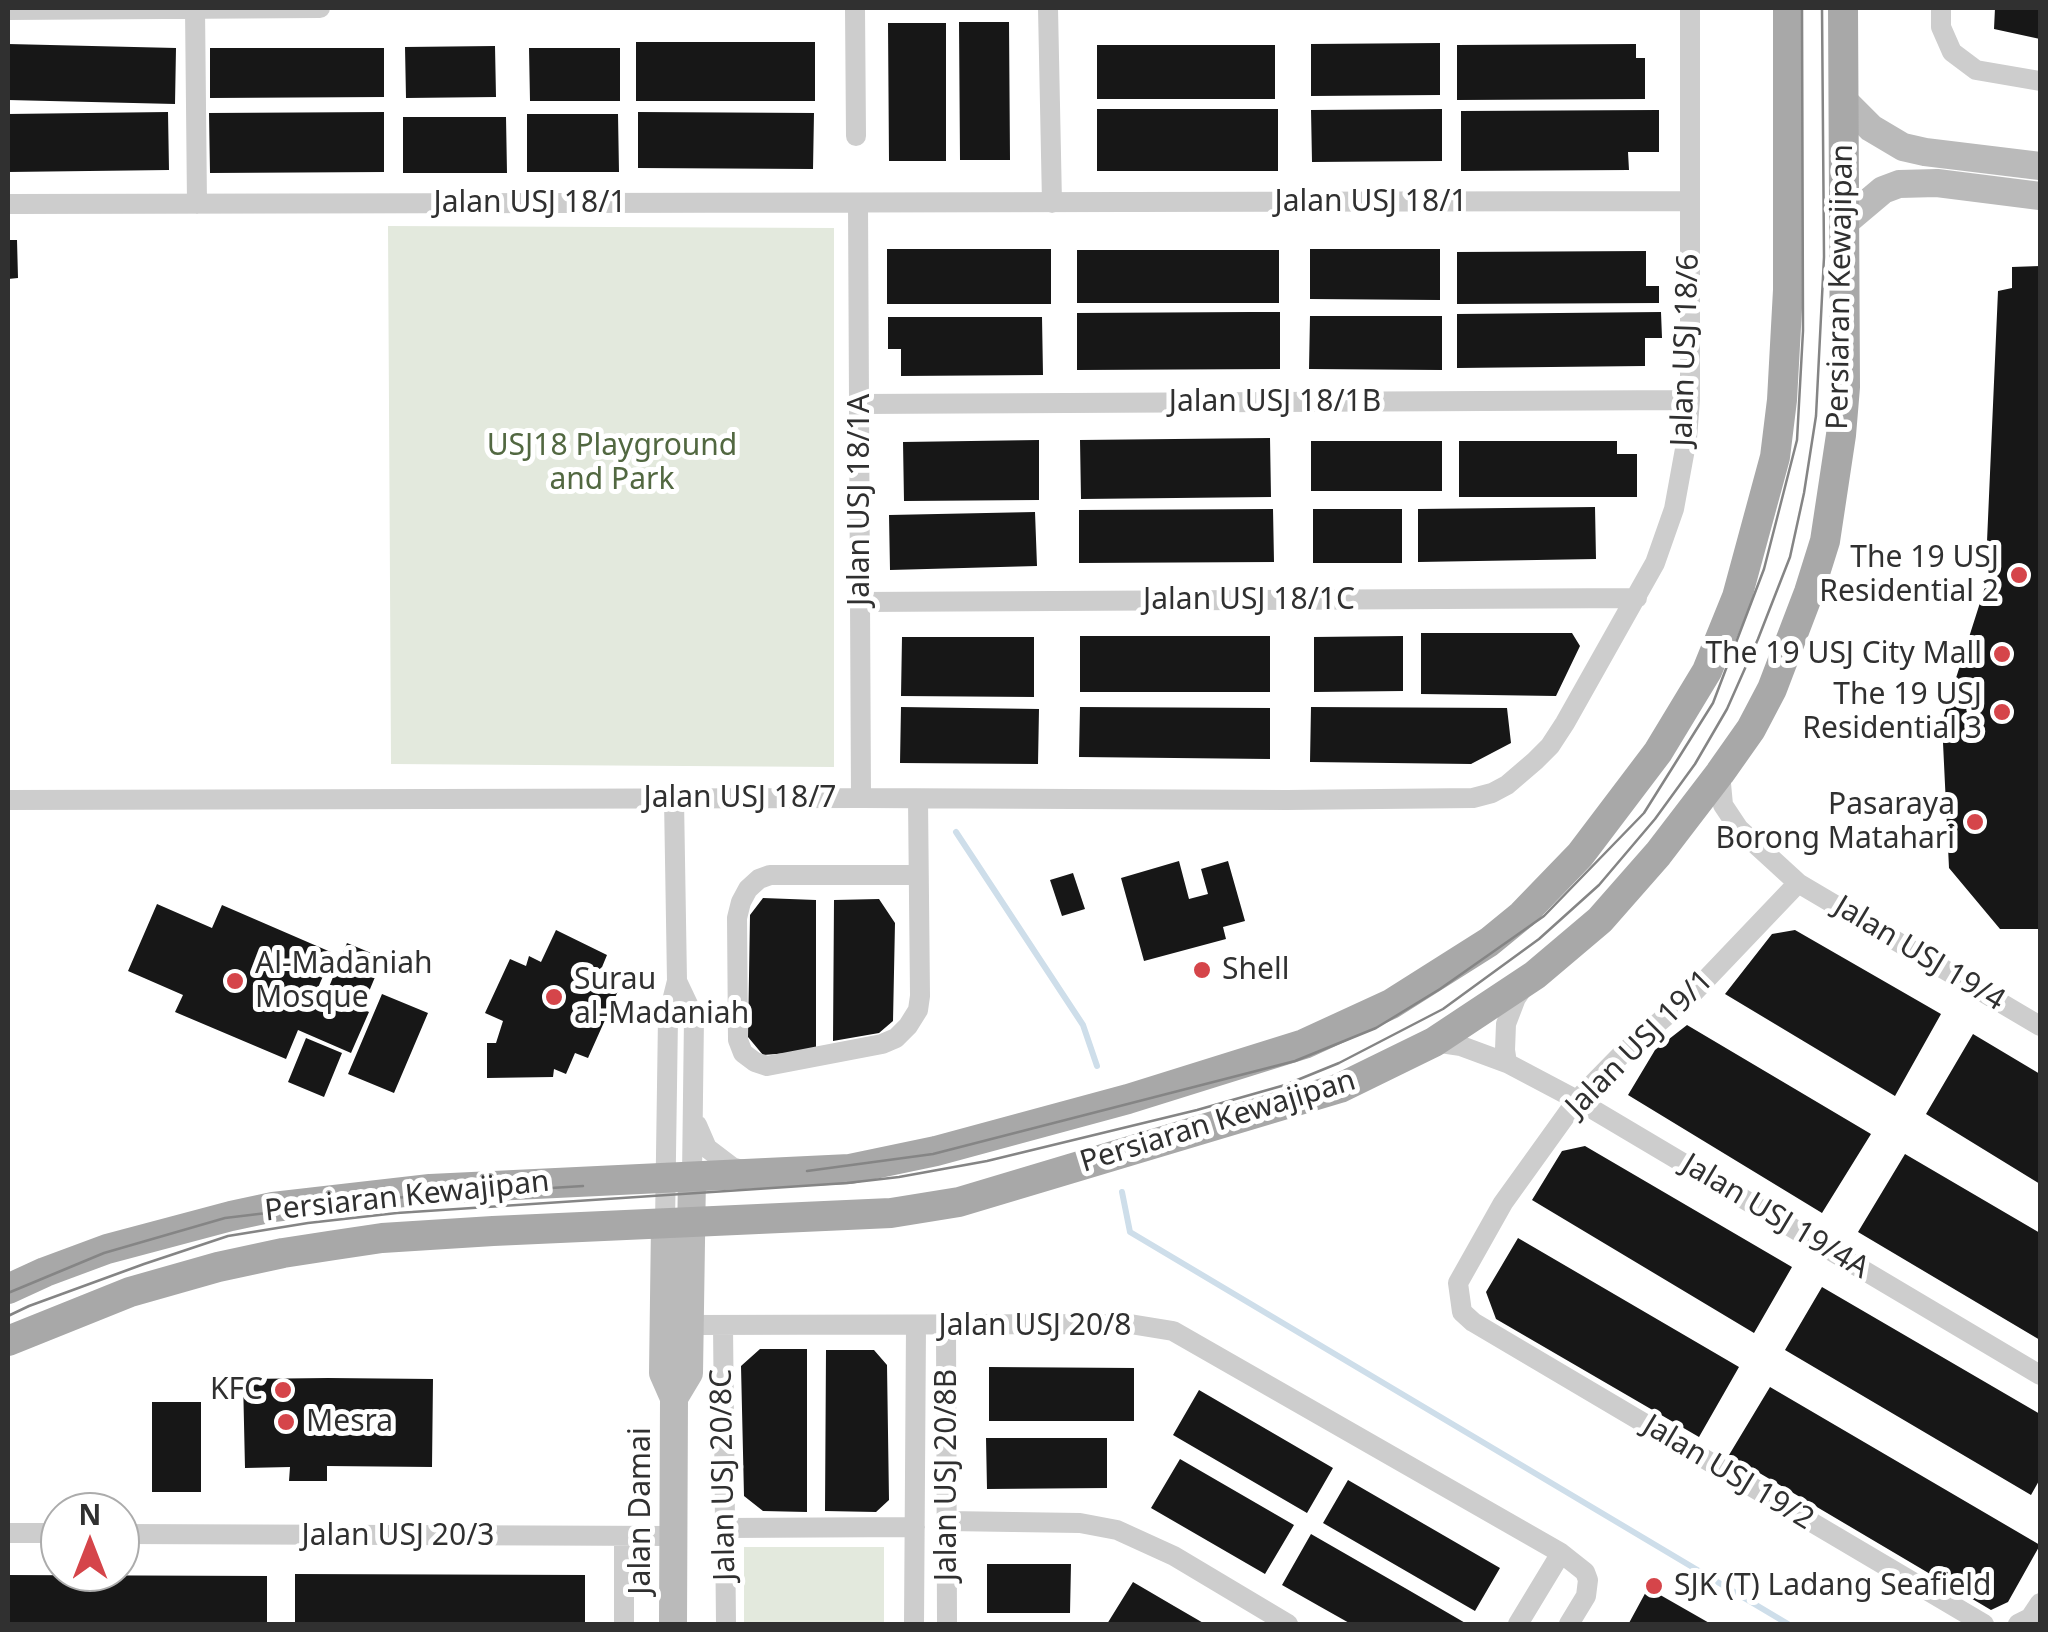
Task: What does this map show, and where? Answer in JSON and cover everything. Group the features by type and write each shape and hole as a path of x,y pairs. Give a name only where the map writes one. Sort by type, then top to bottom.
{"main road":[{"name":"Persiaran Kewajipan","path":"8,1289 107,1249 273,1208 430,1189 850,1168 936,1152 1128,1099 1304,1044 1391,1004 1489,942 1522,916 1580,854 1658,752 1707,671 1748,560 1774,458 1787,343 1788,8"},
{"name":"Persiaran Kewajipan","path":"8,1341 130,1292 283,1253 382,1238 891,1212 959,1202 1340,1088 1434,1042 1535,976 1600,920 1658,854 1720,773 1752,728 1772,689 1810,592 1825,542 1845,387 1843,8"}],"street":[{"path":"195,8 197,204"},
{"path":"8,10 320,8"},
{"path":"856,8 856,136"},
{"path":"1048,8 1052,202"},
{"name":"Jalan USJ 18/6","path":"1472,798 1507,785 1550,746 1637,598 1655,563 1674,509 1690,400 1690,8"},
{"path":"1941,8 1941,27 1952,52 1976,70 2040,82"},
{"path":"1843,100 1870,128 1903,147 2040,166"},
{"path":"1845,222 1883,190 1899,184 1937,183 2040,196"},
{"name":"Jalan USJ 18/1","path":"8,204 1689,201"},
{"name":"Jalan USJ 18/1A","path":"858,202 861,798"},
{"name":"Jalan USJ 18/1B","path":"860,404 1690,400"},
{"name":"Jalan USJ 18/1C","path":"860,602 1637,598"},
{"name":"Jalan USJ 19/4","path":"1720,773 1723,805 1739,829 1798,883 2040,1026"},
{"name":"Jalan USJ 18/7","path":"8,800 1472,798"},
{"path":"674,799 678,981 668,1017 679,1177"},
{"path":"918,800 920,996 918,1010 908,1026 896,1038 882,1044 767,1066 743,1052 738,1040 737,918 748,889 770,875 918,875"},
{"name":"Jalan USJ 19/1","path":"1473,1322 1462,1312 1458,1283 1502,1203 1577,1100 1622,1054 1694,992 1798,883"},
{"path":"1508,1063 1506,1024 1516,998 1535,976"},
{"path":"678,981 694,1017 693,1114 679,1177"},
{"name":"Jalan USJ 19/4A","path":"1434,1042 1461,1046 1508,1063 1577,1100 2040,1375"},
{"path":"693,1114 708,1148 732,1167 750,1173"},
{"name":"Jalan Damai","path":"674,1624 674,1398 664,1373 679,1177"},
{"name":"Jalan Damai","path":"674,1398 689,1373 690,1326 678,1224"},
{"name":"Jalan USJ 19/2","path":"1473,1322 1984,1624"},
{"name":"Jalan USJ 20/8","path":"690,1326 1130,1324 1174,1331 1560,1552"},
{"name":"Jalan USJ 20/8C","path":"723,1325 726,1624"},
{"name":"Jalan USJ 20/8B","path":"946,1325 947,1624"},
{"path":"914,1624 916,1326"},
{"path":"946,1521 1080,1523 1117,1530 1174,1556 1288,1624"},
{"path":"724,1528 915,1527"},
{"path":"8,1533 40,1534"},
{"name":"Jalan USJ 20/3","path":"140,1534 675,1536"},
{"path":"624,1536 624,1624"},
{"path":"1518,1624 1560,1552 1585,1572 1588,1580 1586,1596 1569,1624"}],"green space":[{"name":"USJ18 Playground and Park","path":"388,226 834,228 834,767 391,764"},
{"path":"744,1547 884,1547 884,1624 744,1624"}],"building":[{"path":"1995,8 2040,8 2040,39 1994,29"},
{"path":"959,22 1009,22 1010,160 960,160"},
{"path":"888,23 946,23 946,161 889,161"},
{"path":"636,42 815,42 815,101 636,101"},
{"path":"1440,43 1440,95 1311,96 1311,44"},
{"path":"8,44 176,48 175,104 8,100"},
{"path":"1636,44 1636,58 1645,58 1645,99 1457,100 1457,45"},
{"path":"1097,45 1275,45 1275,99 1097,99"},
{"path":"495,46 496,97 406,98 405,47"},
{"path":"210,48 384,48 384,97 210,98"},
{"path":"529,48 620,48 620,101 530,101"},
{"path":"1097,109 1278,109 1278,171 1097,171"},
{"path":"1442,109 1442,161 1312,162 1311,110"},
{"path":"1659,110 1659,152 1628,152 1629,170 1461,171 1461,111"},
{"path":"168,112 169,170 8,172 8,114"},
{"path":"384,112 384,172 210,173 209,113"},
{"path":"638,112 814,113 813,169 638,168"},
{"path":"527,114 618,114 619,172 527,172"},
{"path":"403,117 506,117 507,173 403,173"},
{"path":"8,240 17,240 18,278 8,279"},
{"path":"887,249 1051,249 1051,304 887,304"},
{"path":"1310,249 1440,249 1440,300 1310,299"},
{"path":"1077,250 1279,250 1279,303 1077,303"},
{"path":"1646,251 1646,286 1659,286 1659,303 1457,304 1457,252"},
{"name":"The 19 USJ City Mall","path":"2040,266 2040,929 2000,929 1949,868 1942,722 1985,587 1998,291 2012,288 2012,267"},
{"path":"1280,312 1280,369 1077,370 1077,313"},
{"path":"1661,312 1662,338 1645,338 1645,366 1457,368 1457,314"},
{"path":"1310,316 1442,316 1442,370 1309,369"},
{"path":"888,317 1042,317 1043,375 901,376 901,349 888,349"},
{"path":"1270,438 1271,497 1081,499 1080,440"},
{"path":"1039,440 1039,500 904,501 903,442"},
{"path":"1311,441 1442,441 1442,491 1311,491"},
{"path":"1459,441 1617,441 1617,454 1637,454 1637,497 1459,497"},
{"path":"1595,507 1596,559 1418,562 1418,509"},
{"path":"1273,509 1274,562 1079,563 1079,510"},
{"path":"1313,509 1402,509 1402,563 1313,563"},
{"path":"1035,512 1037,566 890,570 889,515"},
{"path":"1421,633 1572,633 1580,646 1556,696 1421,694"},
{"path":"1080,636 1270,636 1270,692 1080,692"},
{"path":"1403,636 1403,691 1314,692 1314,637"},
{"path":"902,637 1034,637 1034,697 901,696"},
{"path":"901,707 1039,709 1038,764 900,763"},
{"path":"1080,707 1270,708 1270,759 1079,757"},
{"path":"1311,707 1507,708 1511,743 1471,764 1310,762"},
{"path":"1179,861 1189,899 1208,894 1201,869 1228,861 1245,921 1223,927 1226,939 1144,961 1121,878"},
{"path":"1073,873 1085,909 1062,916 1050,880"},
{"path":"763,898 816,900 816,1051 763,1055 748,1037 750,915"},
{"path":"879,899 895,923 893,1021 879,1033 833,1041 834,900"},
{"name":"Al-Madaniah Mosque","path":"157,904 212,928 222,905 333,953 317,990 369,1012 351,1053 298,1030 286,1059 175,1012 183,995 128,971"},
{"name":"Surau al-Madaniah","path":"556,930 607,955 600,972 622,982 588,1058 575,1053 566,1074 554,1069 553,1077 487,1078 487,1043 496,1043 503,1021 485,1013 510,959 526,966 529,956 541,962"},
{"path":"1795,930 1941,1014 1895,1096 1725,994 1772,934"},
{"path":"347,943 383,958 365,1001 329,987"},
{"path":"382,994 428,1013 394,1093 348,1074"},
{"path":"1687,1025 1871,1134 1822,1213 1628,1095 1655,1050"},
{"path":"1973,1034 2040,1074 2040,1184 1926,1114"},
{"path":"306,1038 342,1053 324,1097 288,1082"},
{"path":"1585,1146 1792,1267 1754,1333 1532,1200 1562,1151"},
{"path":"1905,1154 2040,1233 2040,1340 1858,1232"},
{"path":"1518,1238 1739,1367 1699,1437 1496,1319 1486,1292"},
{"path":"1822,1287 2040,1414 2040,1479 2031,1495 1785,1350"},
{"path":"760,1349 807,1349 807,1512 763,1511 744,1496 741,1366"},
{"path":"826,1350 874,1350 887,1365 889,1500 876,1512 825,1511"},
{"path":"989,1367 1134,1368 1134,1421 989,1421"},
{"path":"243,1379 433,1379 432,1467 327,1466 327,1481 289,1481 290,1467 245,1468"},
{"path":"1770,1387 2040,1545 2008,1602 1991,1610 1729,1455"},
{"path":"1199,1390 1333,1468 1307,1513 1173,1435"},
{"path":"152,1402 201,1402 201,1492 152,1492"},
{"path":"986,1438 1107,1438 1107,1488 987,1489"},
{"path":"1180,1459 1294,1525 1265,1574 1151,1508"},
{"path":"1348,1480 1500,1568 1475,1611 1323,1523"},
{"path":"1311,1534 1467,1624 1351,1624 1282,1585"},
{"path":"987,1564 1071,1564 1070,1613 987,1613"},
{"path":"295,1574 585,1575 585,1624 295,1624"},
{"path":"8,1575 40,1575 40,1592 140,1592 140,1576 267,1576 267,1624 8,1624"},
{"path":"1133,1582 1174,1606 1205,1624 1107,1624"},
{"path":"1648,1588 1711,1624 1629,1623"}],"waterway":[{"path":"956,832 1083,1025 1097,1066"},
{"path":"1122,1192 1130,1232 1788,1624"}],"tram line":[{"path":"807,1171 933,1154 1295,1061 1376,1028 1440,989 1544,916 1644,813 1713,703 1764,569 1797,440 1803,331 1802,8"},
{"path":"8,1316 228,1236 308,1223 397,1213 847,1183 987,1161 1285,1085 1339,1063 1443,1009 1539,939 1599,885 1655,819 1695,764 1727,709 1790,557 1816,416 1824,257 1822,8"},
{"path":"8,1293 104,1253 225,1218 392,1198 583,1186"}],"place":[{"name":"The 19 USJ Residential 2","path":"2019,575"},
{"name":"The 19 USJ City Mall","path":"2002,654"},
{"name":"The 19 USJ Residential 3","path":"2002,712"},
{"name":"Pasaraya Borong Matahari","path":"1975,822"},
{"name":"Shell","path":"1202,970"},
{"name":"Al-Madaniah Mosque","path":"235,981"},
{"name":"Surau al-Madaniah","path":"554,997"},
{"name":"KFC","path":"283,1390"},
{"name":"Mesra","path":"286,1422"},
{"name":"SJK (T) Ladang Seafield","path":"1654,1586"}]}
